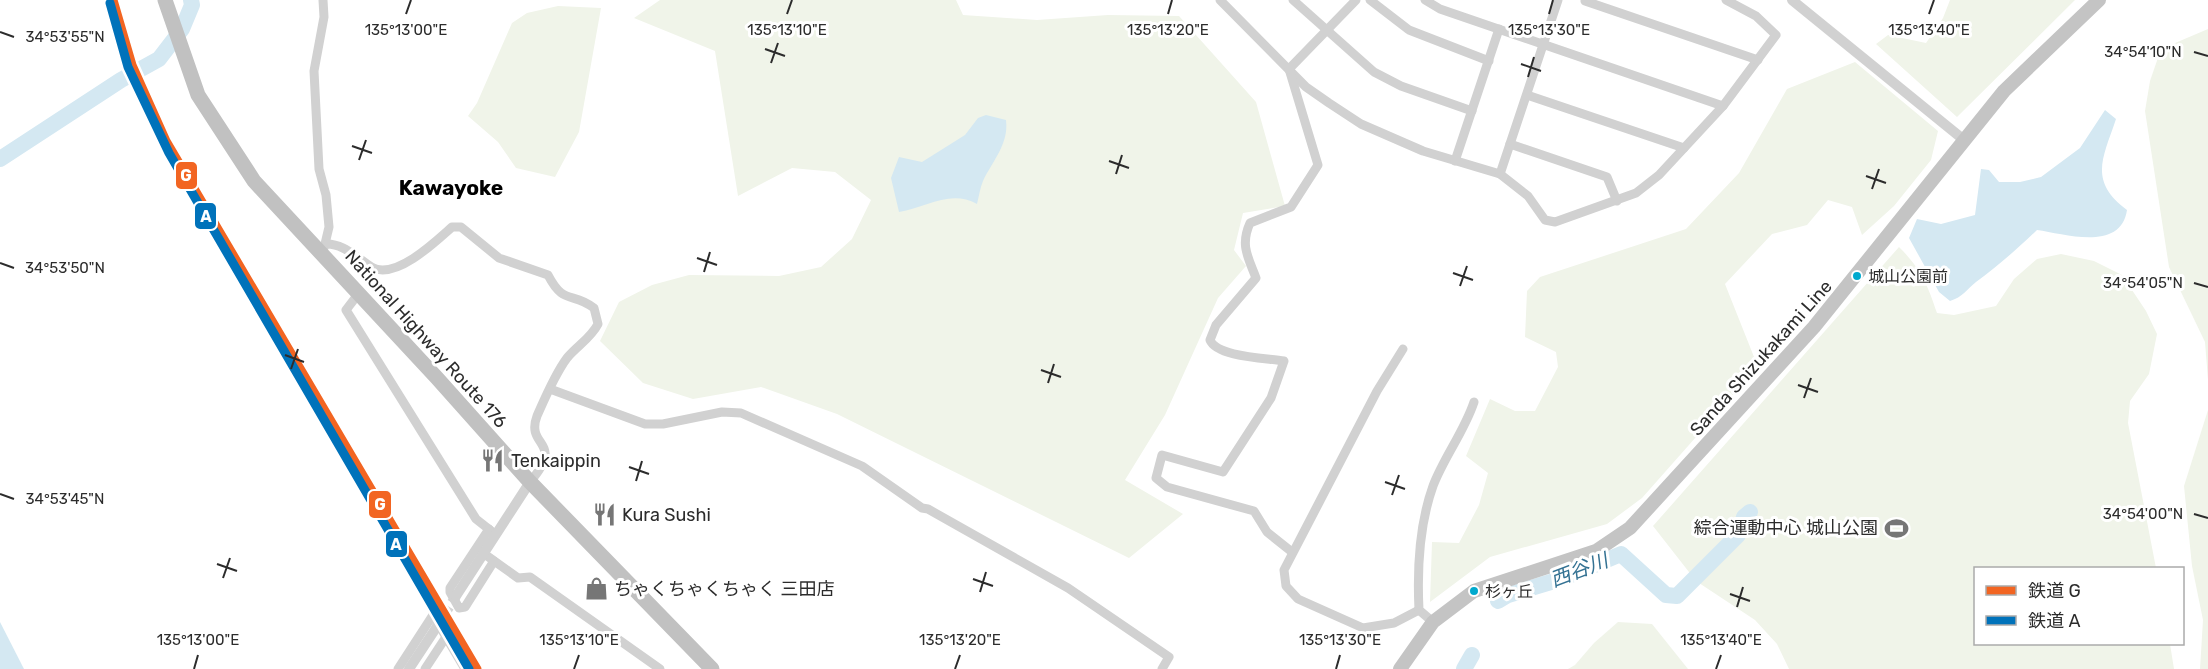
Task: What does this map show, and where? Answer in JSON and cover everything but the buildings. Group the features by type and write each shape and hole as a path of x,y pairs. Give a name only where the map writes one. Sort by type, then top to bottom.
{"highway":[{"name":"National Highway Route 176","path":"165,0 198,95 235,156 254,181 324,248 359,293 530,482 712,669"}],"main road":[{"name":"Sanda Shizukakami Line","path":"1400,669 1433,622 1474,591 1596,551 1630,528 1814,327 2004,91 2099,0"}],"street":[{"path":"323,0 324,17 314,71 319,169 326,195 324,248 339,246 376,269 388,269 400,266 425,251 452,227 461,227 499,258 548,275 556,290 571,299 587,302 594,308 598,324 566,360 535,424 536,435 546,451 546,458 450,588 459,608 465,607 494,561"},
{"path":"1220,0 1306,87 1361,124 1423,150 1500,174 1528,196 1541,216 1548,222 1555,222 1636,193 1651,181 1723,106 1776,35 1756,16 1726,0"},
{"path":"1293,0 1374,72 1401,86 1472,111"},
{"path":"1289,69 1356,0"},
{"path":"1370,0 1409,30 1489,61"},
{"path":"1425,0 1440,9 1499,30 1723,106"},
{"path":"1500,174 1558,0"},
{"path":"1584,0 1758,60"},
{"path":"1792,0 1964,140"},
{"path":"1455,161 1499,30"},
{"path":"1289,69 1318,165 1291,207 1250,223 1244,236 1244,246 1256,278 1216,325 1209,340 1219,350 1284,361 1271,398 1223,472 1162,454 1156,478 1167,487 1254,511 1267,532 1292,552"},
{"path":"1527,95 1684,148"},
{"path":"1510,144 1607,177 1617,201"},
{"path":"359,293 346,310 476,519 492,532"},
{"path":"1403,349 1377,391 1284,570 1286,586 1298,599 1363,628 1394,623 1419,610"},
{"path":"550,390 645,424 663,424 722,412 741,413 788,432 862,466 922,508 937,514 1068,588 1169,657 1162,669"},
{"path":"1433,622 1419,610 1418,578 1425,516 1434,484 1467,424 1474,402"},
{"path":"456,596 483,553 492,532"},
{"path":"483,553 518,578 530,577 660,669"},
{"path":"398,669 433,615 465,669"},
{"path":"409,669 436,628"},
{"path":"425,669 446,637"}],"shaded area":[{"path":"660,0 956,0 963,15 1037,20 1108,15 1179,16 1256,102 1285,206 1243,213 1234,250 1246,266 1218,298 1165,415 1125,480 1183,514 1129,558 837,414 761,387 693,399 643,383 600,341 619,302 652,285 689,275 779,276 821,267 852,239 871,200 835,172 792,168 738,196 715,51 634,18"},
{"path":"1950,0 2075,0 1957,117 1876,44 1888,35 1926,43 1943,18"},
{"path":"558,6 601,8 579,132 555,177 516,168 498,142 468,116 477,103 512,23 527,13"},
{"path":"2208,29 2208,380 2205,342 2169,267 2145,111 2150,81 2161,49"},
{"path":"1855,62 1938,131 1931,160 1894,206 1862,235 1852,207 1828,200 1807,225 1772,234 1725,284 1758,367 1642,498 1607,524 1490,557 1430,602 1432,542 1459,543 1479,505 1488,473 1466,456 1490,399 1515,411 1535,411 1558,367 1556,352 1525,337 1527,291 1540,277 1686,229 1739,173 1787,89"},
{"path":"1899,247 1913,262 1922,277 1937,313 1954,315 1996,306 2014,279 2037,259 2061,254 2094,261 2122,275 2146,311 2157,334 2149,374 2130,401 2128,423 2156,567 1974,567 1974,645 2170,645 2174,669 1789,669 1777,644 1755,620 1696,581 1653,526"},
{"path":"2208,410 2208,669 2200,669 2203,620 2192,566 2184,486"},
{"path":"1618,622 1652,624 1688,669 1568,669 1575,665 1594,643"}],"water":[{"path":"2105,110 2116,119 2103,157 2103,179 2107,189 2127,210 2123,223 2114,231 2103,236 2076,237 2037,230 1958,297 1950,301 1939,292 1909,238 1917,219 1941,224 1975,215 1981,169 1989,170 1999,182 2020,182 2041,177 2080,148"},
{"path":"986,115 1006,120 1006,129 1003,144 983,181 977,204 957,198 899,212 891,178 899,157 922,162 965,135 978,118"},
{"path":"0,622 24,669 0,669"}],"waterway":[{"path":"0,159 121,80 159,59 182,29 192,5 191,0"},
{"name":"西谷川","path":"1498,601 1508,595 1564,578 1621,554 1666,595 1677,596 1738,535 1744,517 1750,512"},
{"name":"西谷川","path":"1464,669 1472,655"}],"tunnel":[{"path":"436,628 456,596"}],"rail line":[{"name":"G","path":"113,0 132,65 166,141 477,669"},
{"name":"A","path":"110,3 128,67 169,153 469,669"}],"place":[{"name":"城山公園前","path":"1857,276"},
{"name":"Tenkaippin","path":"493,461"},
{"name":"Kura Sushi","path":"604,515"},
{"name":"綜合運動中心 城山公園","path":"1896,528"},
{"name":"ちゃくちゃくちゃく 三田店","path":"596,589"},
{"name":"杉ヶ丘","path":"1474,591"}],"district":[{"name":"Kawayoke","path":"451,188"}]}
